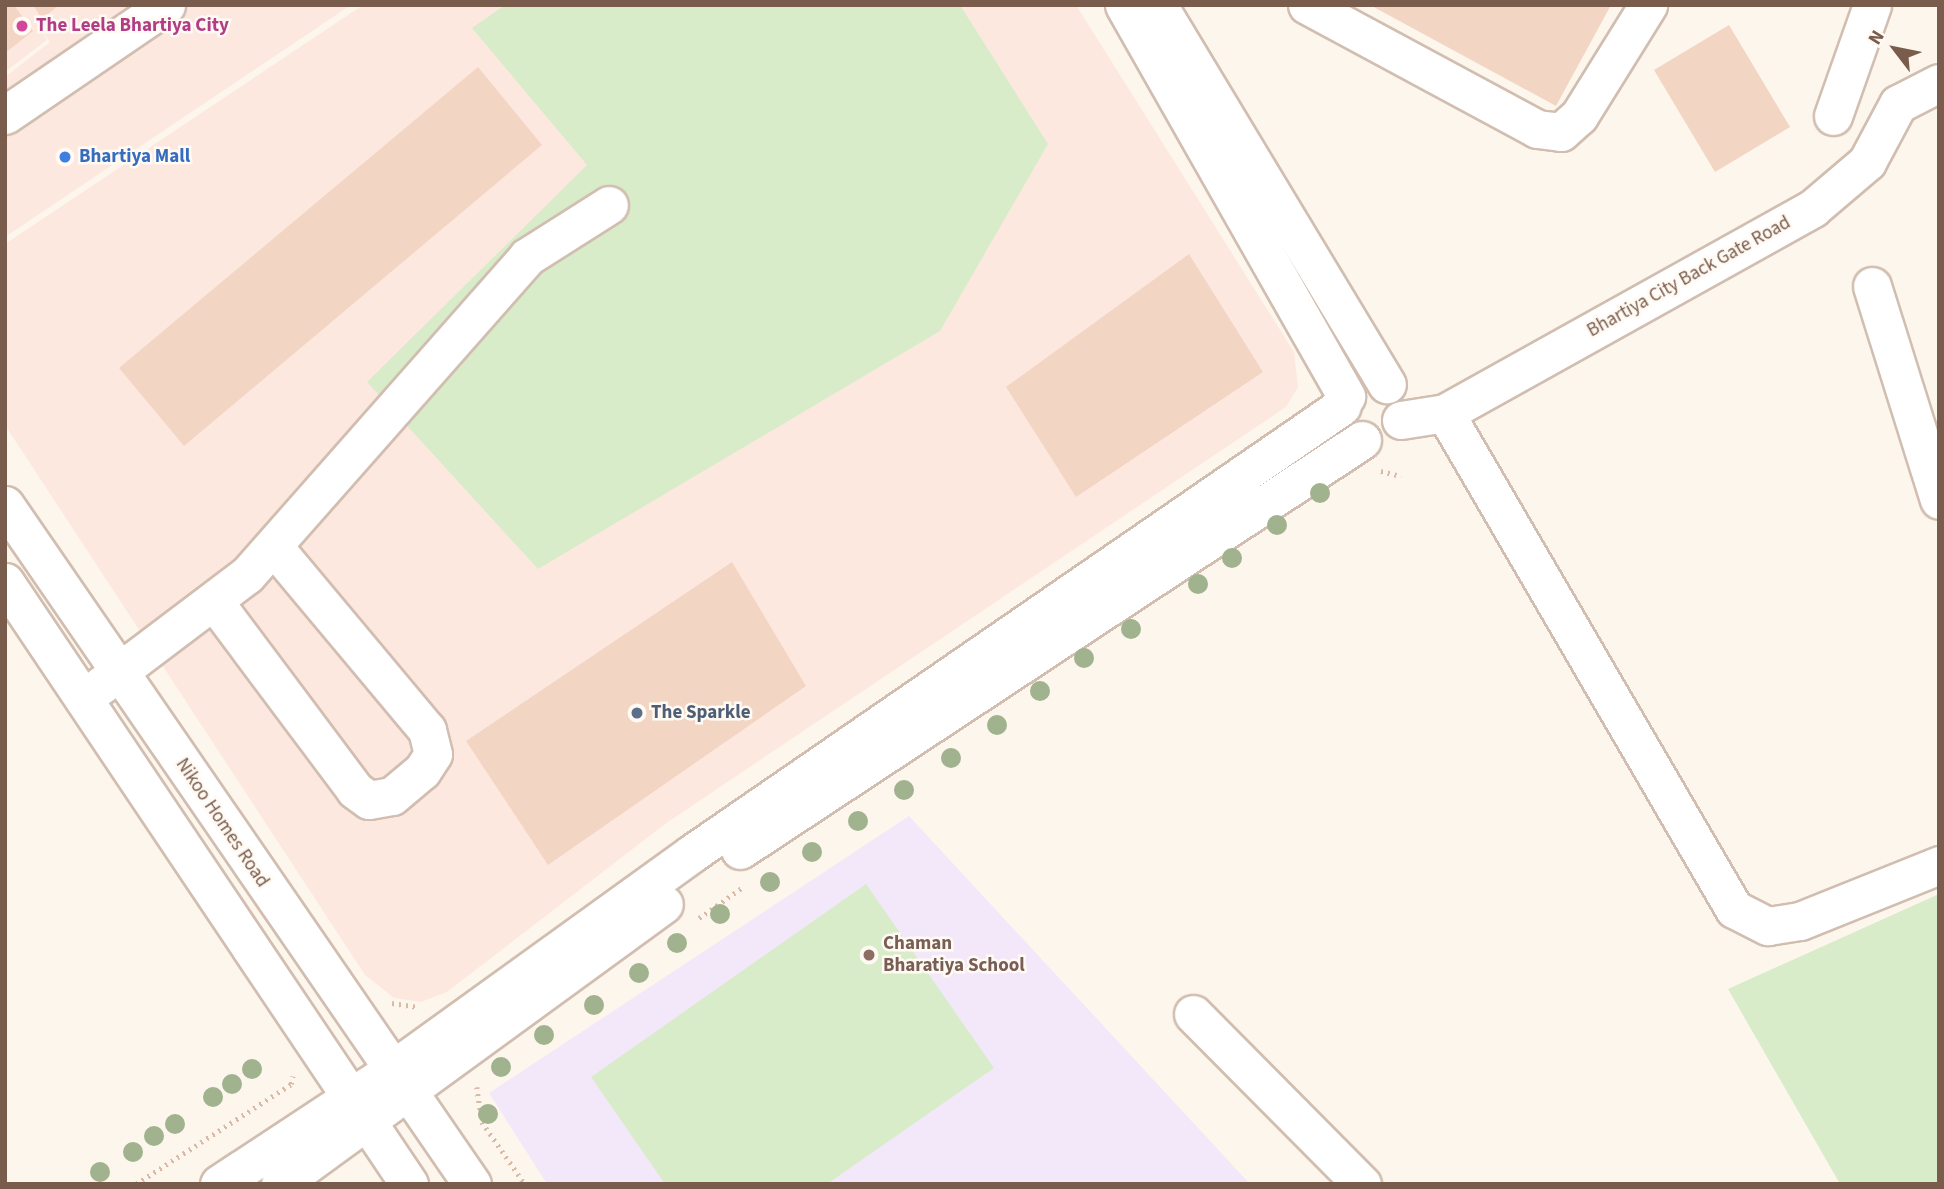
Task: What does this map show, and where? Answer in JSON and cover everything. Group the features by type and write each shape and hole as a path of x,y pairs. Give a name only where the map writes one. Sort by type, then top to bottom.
{"street":[{"path":"5,115 166,5"},
{"path":"1124,5 1344,401 1346,427 1362,440"},
{"path":"219,1184 357,1113 707,872 1362,440 1382,440 1401,421 1400,397 1387,384 1157,5"},
{"path":"1307,5 1537,129 1561,132 1579,116 1648,5"},
{"path":"1833,116 1872,5"},
{"name":"Bhartiya City Back Gate Road","path":"1401,421 1445,413 1813,208 1867,162 1898,104 1939,83"},
{"path":"85,697 216,604 274,547 527,257 609,205"},
{"path":"1872,286 1939,500"},
{"path":"399,1084 691,854 1344,401 1359,383 1387,384"},
{"path":"1445,413 1734,909 1768,926 1800,921 1939,866"},
{"name":"Nikoo Homes Road","path":"5,505 399,1084 472,1184"},
{"path":"216,604 355,790 369,800 392,796 422,771 433,754 427,730 274,547"},
{"path":"5,582 85,697 357,1113 409,1184"},
{"path":"1193,1014 1362,1184"},
{"path":"280,1184 357,1113"}],"path":[{"path":"388,1002 428,1008"},
{"path":"136,1184 291,1084 296,1062"}],"shaded area":[{"name":"Bhartiya Mall","path":"5,5 351,5 5,237 5,77 50,42 38,26 47,40 5,72"},
{"path":"363,5 1076,5 1294,352 1298,387 1286,407 665,824 447,992 421,1002 394,998 365,975 5,425 5,244"},
{"name":"Chaman Bharatiya School","path":"909,816 1250,1184 547,1184 489,1093"}],"green space":[{"path":"505,5 960,5 1048,144 940,331 538,569 367,382 587,165 472,28"},
{"path":"866,884 994,1068 827,1184 665,1184 591,1077"},
{"path":"1939,894 1939,1184 1840,1184 1728,989"}],"building":[{"path":"5,5 14,5 33,31 5,53"},
{"path":"33,5 59,5 42,19"},
{"path":"1370,5 1542,6 1611,5 1556,106"},
{"path":"1729,25 1790,127 1715,172 1654,70"},
{"path":"478,67 542,145 184,446 119,368"},
{"path":"1189,254 1263,372 1076,497 1006,387"},
{"name":"The Sparkle","path":"732,562 806,686 548,865 466,741"}],"place":[{"name":"The Leela Bhartiya City","path":"22,26"},
{"name":"Bhartiya Mall","path":"65,157"},
{"name":"The Sparkle","path":"637,713"},
{"name":"Chaman Bharatiya School","path":"869,955"}]}
